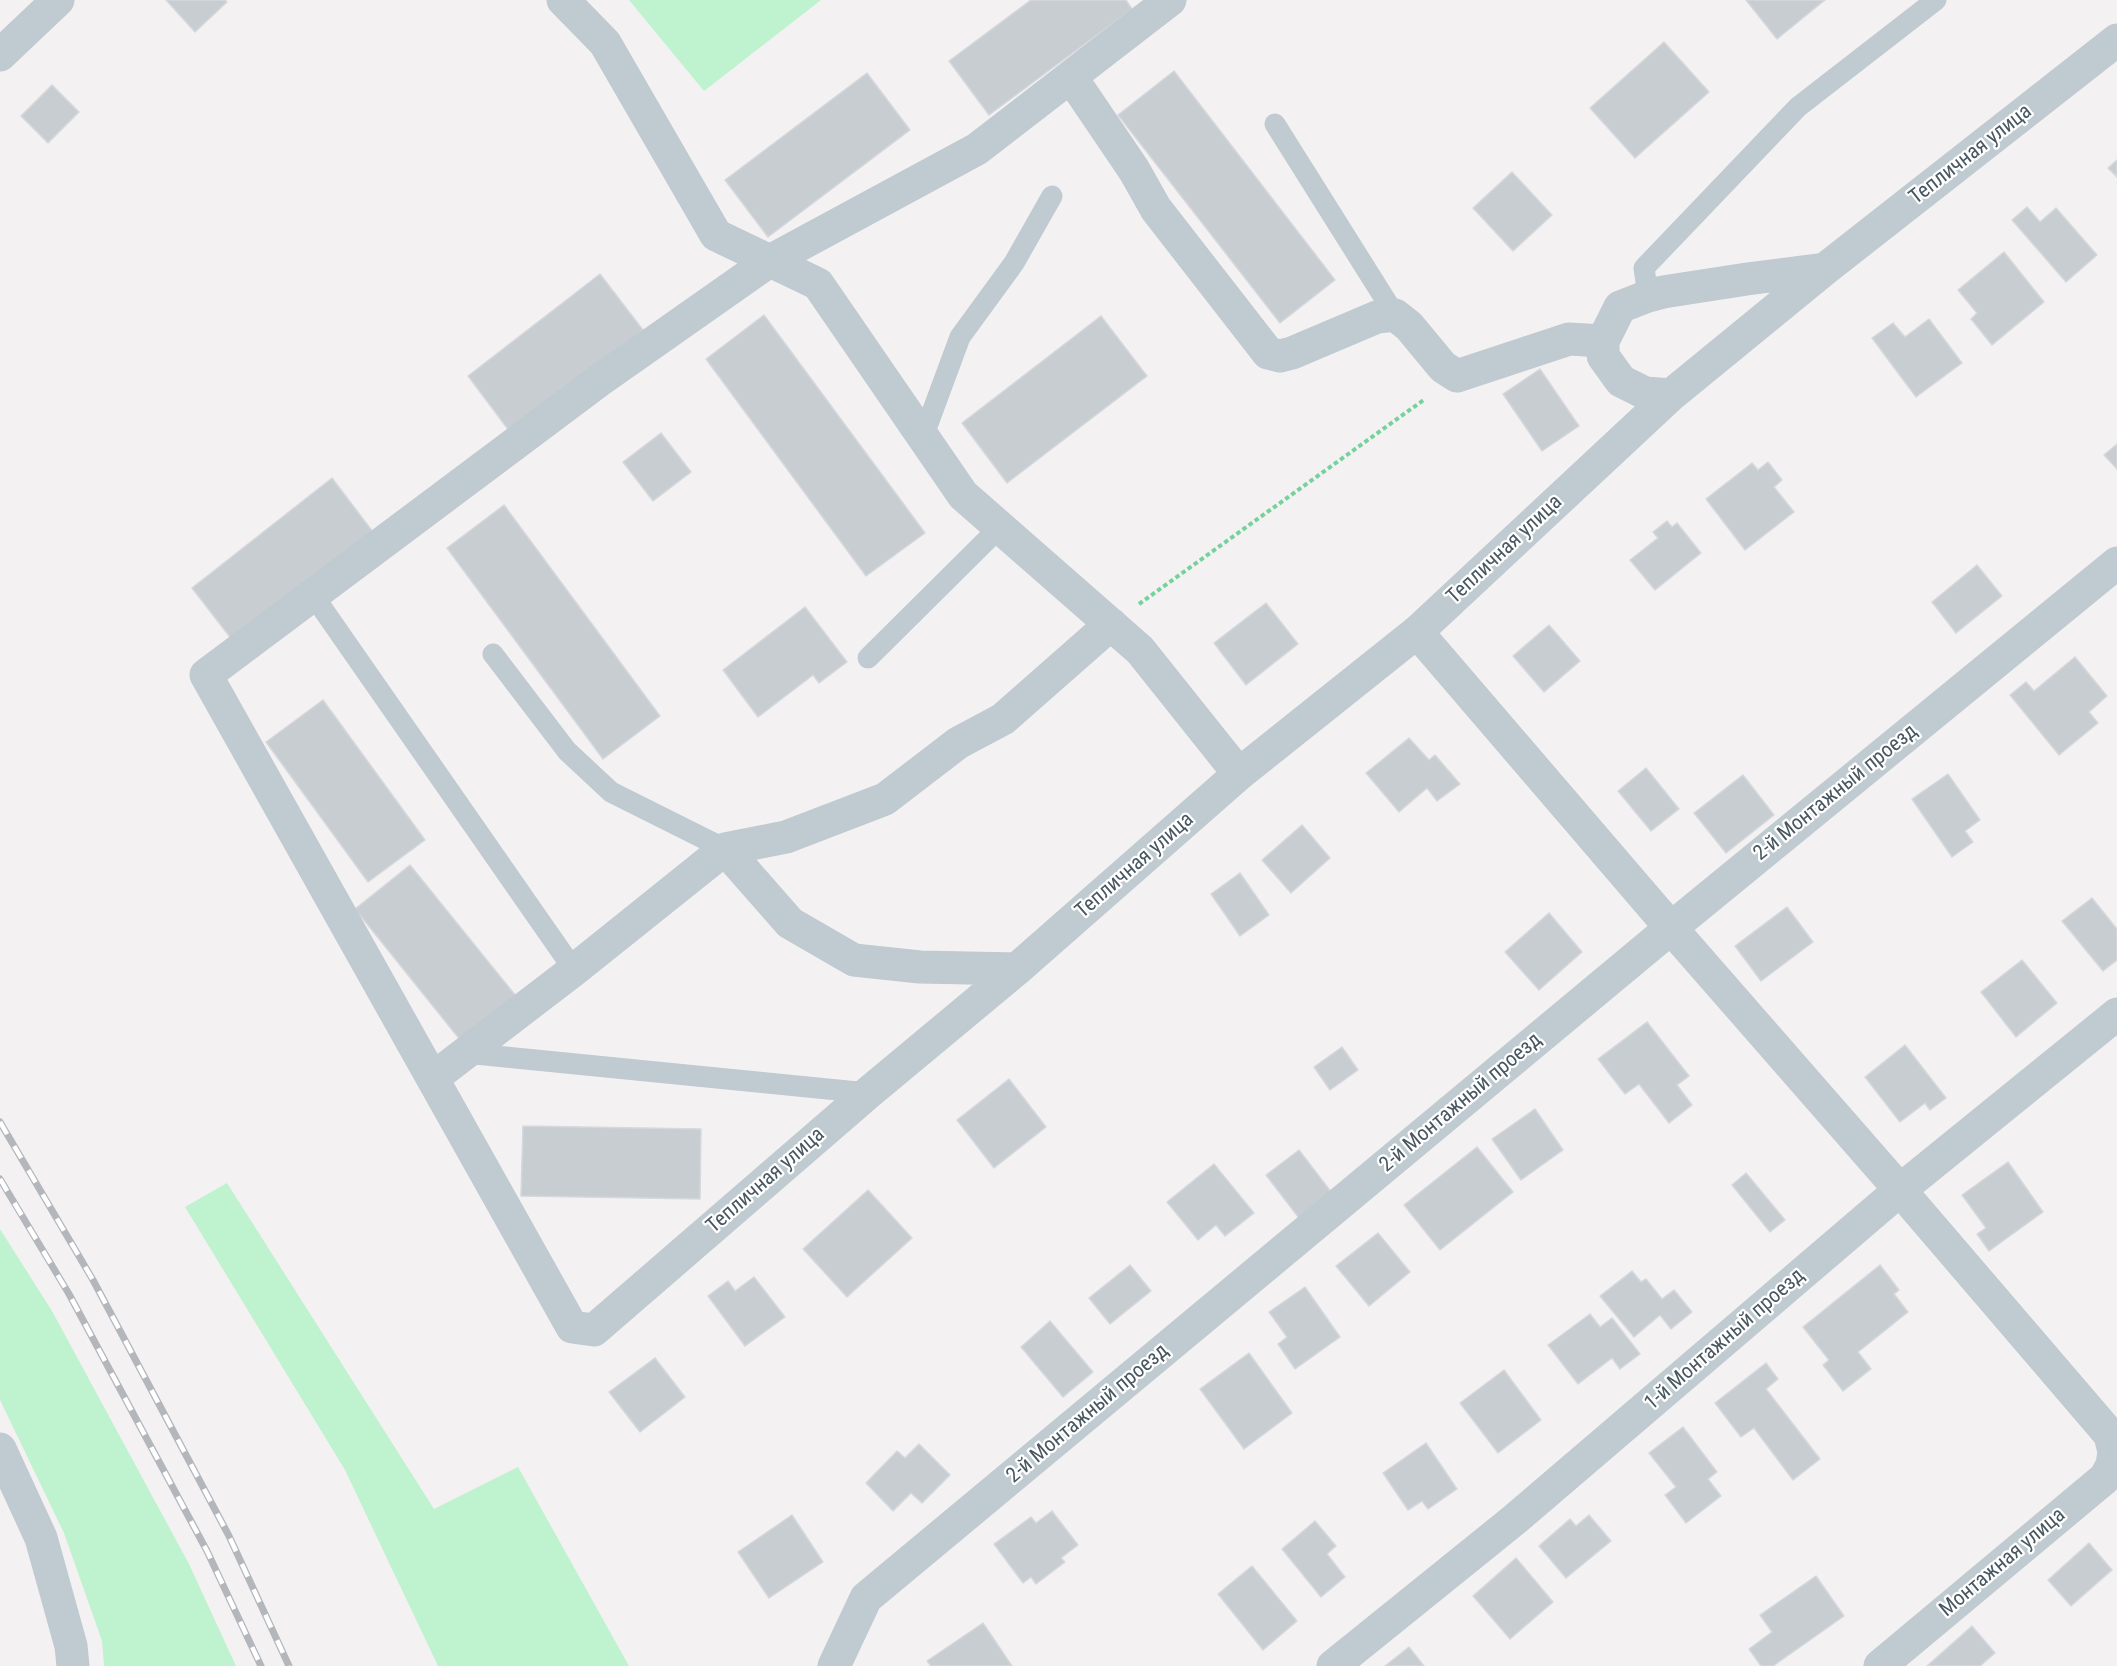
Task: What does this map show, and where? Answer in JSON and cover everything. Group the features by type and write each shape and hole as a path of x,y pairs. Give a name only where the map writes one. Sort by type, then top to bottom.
{"street":[{"path":"0,55 58,0"},
{"path":"563,0 605,43 716,235 768,262 818,284 963,495 1140,650 1239,774"},
{"path":"1111,624 1003,719 958,743 885,799 786,837 725,849 574,970 433,1078 206,675 600,380 768,262 977,149 1170,0"},
{"name":"Тепличная улица","path":"433,1078 572,1327 594,1330 868,1093 1017,969 1239,774 1418,632 1671,395 1825,269 2117,40"},
{"path":"1071,77 1134,170 1156,209 1268,353 1280,356 1292,353 1377,317 1395,315 1409,326 1443,367 1457,376 1569,339 1603,341"},
{"path":"1671,395 1645,393 1621,381 1603,356 1603,341 1620,307 1663,292 1825,269"},
{"name":"2-й Монтажный проезд","path":"834,1666 866,1598 1671,928 2117,563"},
{"path":"1418,632 1671,928 1900,1190"},
{"path":"725,849 790,923 854,960 920,967 1017,969"},
{"name":"1-й Монтажный проезд","path":"1333,1666 1514,1520 1900,1190 2117,1014"},
{"name":"Монтажная улица","path":"1880,1666 2105,1478 2112,1465 2114,1452 2110,1435 1900,1190"},
{"path":"0,1449 41,1538 71,1646 73,1666"}],"lane":[{"path":"1648,296 1644,268 1797,107 1936,0"},
{"path":"1275,124 1395,315"},
{"path":"923,437 960,337 1014,263 1052,196"},
{"path":"868,658 1000,527"},
{"path":"313,596 574,970"},
{"path":"493,654 567,751 611,792 725,849"},
{"path":"465,1053 868,1093"}],"path":[{"path":"1111,624 1457,376"}],"green space":[{"path":"629,0 821,0 704,91"},
{"path":"227,1183 434,1509 518,1467 629,1666 438,1666 345,1470 185,1207"},
{"path":"0,1229 52,1311 189,1564 236,1666 104,1666 102,1641 64,1533 0,1400"}],"building":[{"path":"166,0 225,0 227,2 195,32"},
{"path":"1031,0 1126,0 1132,9 989,115 949,61"},
{"path":"1746,0 1825,0 1777,39"},
{"path":"1664,42 1709,92 1635,158 1590,108"},
{"path":"1174,71 1335,280 1280,323 1118,115"},
{"path":"867,73 910,130 768,237 725,180"},
{"path":"52,85 79,112 48,143 21,116"},
{"path":"2117,160 2117,177 2108,168"},
{"path":"1512,172 1552,215 1513,251 1473,208"},
{"path":"2027,207 2040,222 2056,208 2097,255 2066,282 2012,220"},
{"path":"2004,252 2044,302 1992,345 1971,319 1977,313 1958,290"},
{"path":"600,274 643,330 510,432 468,376"},
{"path":"764,315 925,533 866,576 706,359"},
{"path":"1101,316 1147,376 1007,483 962,423"},
{"path":"1929,319 1962,363 1916,397 1872,338 1893,323 1905,337"},
{"path":"1540,369 1579,426 1542,451 1503,394"},
{"path":"661,433 691,472 653,501 623,462"},
{"path":"2117,444 2117,469 2104,455"},
{"path":"1768,462 1782,480 1774,487 1794,512 1745,550 1706,499 1752,463 1758,470"},
{"path":"332,478 373,532 233,641 192,588"},
{"path":"504,505 660,716 603,759 447,548"},
{"path":"1667,521 1672,527 1677,523 1701,553 1655,590 1630,560 1658,538 1653,532"},
{"path":"1977,565 2002,596 1956,633 1932,602"},
{"path":"1266,603 1298,644 1246,685 1214,643"},
{"path":"805,607 847,662 819,683 813,675 758,717 723,670"},
{"path":"1549,625 1580,661 1544,692 1513,656"},
{"path":"2075,657 2107,696 2089,712 2098,723 2059,755 2010,695 2026,682 2034,691"},
{"path":"323,700 425,840 368,882 266,742"},
{"path":"1409,738 1429,760 1435,755 1460,784 1437,801 1427,788 1399,812 1366,773"},
{"path":"1646,768 1679,809 1651,831 1618,791"},
{"path":"1948,774 1980,820 1965,831 1973,842 1952,857 1912,799"},
{"path":"1743,775 1774,815 1726,853 1694,813"},
{"path":"1302,825 1330,858 1291,893 1262,860"},
{"path":"410,865 520,1001 465,1046 355,909"},
{"path":"1240,873 1269,915 1240,936 1211,894"},
{"path":"2092,898 2117,929 2117,960 2103,971 2062,921"},
{"path":"1787,907 1813,942 1761,981 1735,946"},
{"path":"1549,913 1582,952 1539,990 1505,952"},
{"path":"2022,960 2057,1003 2016,1037 1981,992"},
{"path":"1647,1022 1689,1076 1677,1085 1692,1105 1669,1123 1639,1084 1625,1094 1598,1059"},
{"path":"1905,1045 1946,1098 1930,1110 1925,1103 1900,1122 1865,1077"},
{"path":"1342,1047 1358,1070 1330,1090 1314,1067"},
{"path":"1009,1079 1046,1127 994,1168 957,1120"},
{"path":"1535,1109 1563,1150 1521,1180 1492,1139"},
{"path":"523,1126 701,1129 700,1199 521,1196"},
{"path":"1477,1147 1513,1192 1440,1250 1404,1205"},
{"path":"1299,1150 1332,1193 1299,1218 1266,1175"},
{"path":"2008,1162 2043,1212 1989,1251 1977,1234 1986,1228 1962,1195"},
{"path":"1214,1164 1254,1213 1225,1236 1216,1225 1198,1240 1167,1202"},
{"path":"1746,1173 1785,1220 1770,1232 1732,1185"},
{"path":"868,1190 912,1238 847,1297 803,1249"},
{"path":"1378,1233 1410,1272 1369,1306 1336,1266"},
{"path":"1130,1265 1151,1291 1110,1324 1089,1298"},
{"path":"1880,1265 1899,1290 1894,1294 1908,1312 1858,1352 1871,1369 1843,1391 1823,1365 1829,1360 1803,1327"},
{"path":"1632,1271 1641,1282 1646,1279 1662,1299 1674,1290 1692,1312 1671,1329 1660,1315 1634,1337 1600,1296"},
{"path":"754,1277 785,1317 745,1346 708,1296 728,1281 735,1291"},
{"path":"1305,1287 1340,1337 1295,1369 1278,1344 1287,1337 1269,1312"},
{"path":"1590,1314 1600,1327 1612,1318 1640,1354 1620,1369 1612,1358 1578,1384 1548,1345"},
{"path":"1050,1321 1093,1372 1063,1397 1021,1347"},
{"path":"1249,1353 1292,1413 1244,1449 1200,1389"},
{"path":"655,1358 685,1397 640,1432 609,1392"},
{"path":"1766,1363 1778,1379 1766,1389 1820,1459 1793,1480 1754,1428 1741,1437 1715,1403"},
{"path":"1504,1370 1541,1420 1498,1453 1460,1403"},
{"path":"1683,1427 1717,1472 1708,1479 1721,1496 1686,1523 1665,1495 1676,1487 1649,1453"},
{"path":"1426,1443 1457,1489 1428,1509 1422,1501 1408,1510 1383,1473"},
{"path":"919,1444 950,1475 922,1503 911,1493 893,1511 866,1483 897,1451 905,1458"},
{"path":"1052,1511 1078,1545 1061,1558 1065,1562 1036,1584 1031,1577 1023,1583 994,1544 1031,1517 1036,1523"},
{"path":"792,1515 823,1562 769,1598 738,1552"},
{"path":"1589,1515 1611,1541 1566,1578 1539,1546 1570,1519 1576,1526"},
{"path":"1315,1521 1336,1546 1327,1554 1345,1577 1321,1597 1282,1549"},
{"path":"2089,1543 2112,1570 2071,1606 2048,1580"},
{"path":"1516,1558 1553,1602 1510,1639 1473,1596"},
{"path":"1252,1566 1297,1621 1263,1650 1218,1594"},
{"path":"1816,1576 1844,1616 1773,1666 1761,1666 1749,1649 1772,1632 1760,1615"},
{"path":"983,1623 1012,1666 931,1666 927,1661"},
{"path":"1972,1626 1995,1653 1980,1666 1927,1666"},
{"path":"1409,1647 1424,1666 1385,1666"}],"railway":[{"path":"0,1122 93,1280 229,1536 289,1666"},
{"path":"0,1179 69,1294 207,1551 261,1666"}]}
